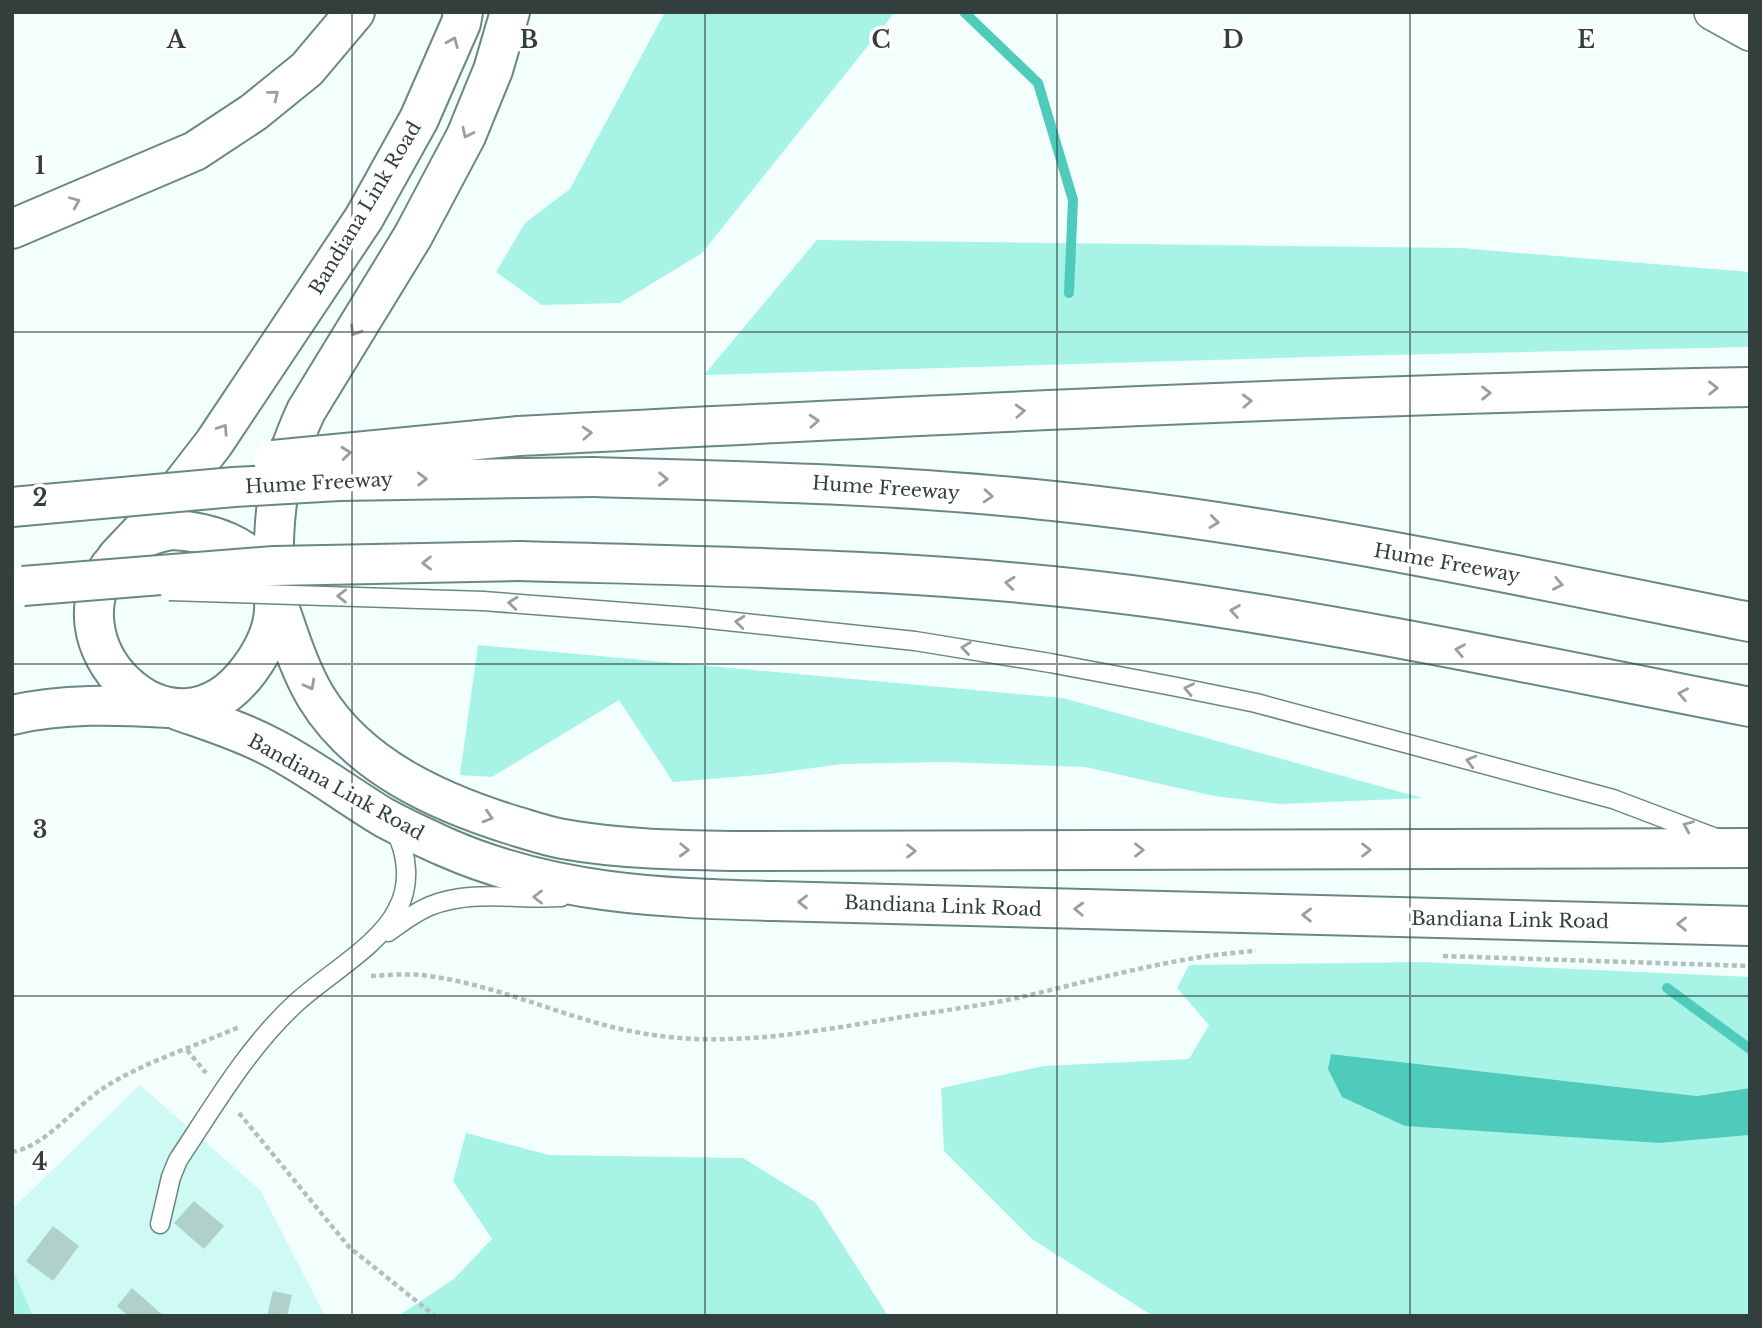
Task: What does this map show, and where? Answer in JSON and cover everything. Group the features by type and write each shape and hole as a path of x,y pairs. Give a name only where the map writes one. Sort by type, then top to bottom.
{"main road":[{"path":"12,229 195,151 254,112 307,69 355,12"},
{"name":"Bandiana Link Road","path":"117,557 166,505 214,443 364,218 419,118 461,23 463,12"},
{"name":"Bandiana Link Road","path":"510,12 494,70 466,136 413,236 306,411 281,475 276,498 273,546 275,595 310,686 352,742 394,773 441,799 475,813 561,839 616,846 733,851 1745,851"},
{"path":"12,506 242,463 519,436 1364,396 1750,387"},
{"name":"Hume Freeway","path":"12,506 340,481 594,477 812,482 1034,499 1252,528 1457,563 1750,622"},
{"path":"22,713 83,706 172,709 203,705 216,700 244,677 257,661 269,634 275,595 264,570 241,549 206,534 171,530 152,533 130,545 117,557 105,572 97,592 94,615 97,639 111,667 124,682 151,701 172,709"},
{"path":"18,587 274,566 520,561 942,576 1159,599 1395,637 1750,707"},
{"name":"Bandiana Link Road","path":"172,709 272,747 385,818 448,848 498,866 572,886 606,892 724,900 1750,926"}],"street":[{"path":"1712,12 1750,33"}],"lane":[{"path":"18,587 484,601 689,617 915,641 1037,660 1256,703 1613,799 1745,851"},
{"path":"160,1224 171,1177 178,1160 247,1057 295,1004 368,944 393,918 402,899 406,879 405,860 400,842 385,818"},
{"path":"368,944 427,907 445,900 483,895 553,897 606,892"}],"path":[{"path":"368,976 425,975 490,988 598,1023 645,1034 682,1039 731,1040 858,1024 1013,999 1197,958 1267,950"},
{"path":"1439,956 1750,966"},
{"path":"12,1152 29,1147 46,1135 104,1087 247,1024"},
{"path":"187,1050 349,1247 435,1316"}],"shaded area":[{"path":"665,12 895,12 702,253 620,303 542,305 496,272 525,223 570,189"},
{"path":"817,240 1461,248 1750,272 1750,347 704,375"},
{"path":"478,645 1063,698 1422,798 1281,804 1214,796 1085,767 946,762 842,764 769,774 673,782 619,700 492,777 460,775"},
{"path":"1422,962 1750,977 1750,1088 1697,1096 1331,1054 1660,1143 1750,1135 1750,1316 1153,1316 1032,1239 944,1151 941,1088 1044,1066 1189,1059 1209,1025 1177,988 1189,965"},
{"path":"1331,1054 1697,1096 1750,1088 1750,1135 1660,1143 1405,1126 1342,1097 1328,1069"},
{"path":"140,1085 260,1190 325,1316 33,1316 12,1267 12,1209"},
{"path":"466,1133 549,1155 743,1158 816,1203 888,1316 398,1316 454,1279 492,1239 453,1181"},
{"path":"12,1267 33,1316 12,1316"}],"building":[{"path":"194,1201 224,1226 204,1249 174,1223"},
{"path":"53,1226 79,1246 53,1281 26,1261"},
{"path":"132,1288 164,1316 128,1316 117,1306"},
{"path":"273,1291 292,1295 287,1316 267,1316"}],"waterway":[{"path":"964,12 1038,83 1073,200 1069,293"},
{"path":"1667,988 1750,1049"}]}
